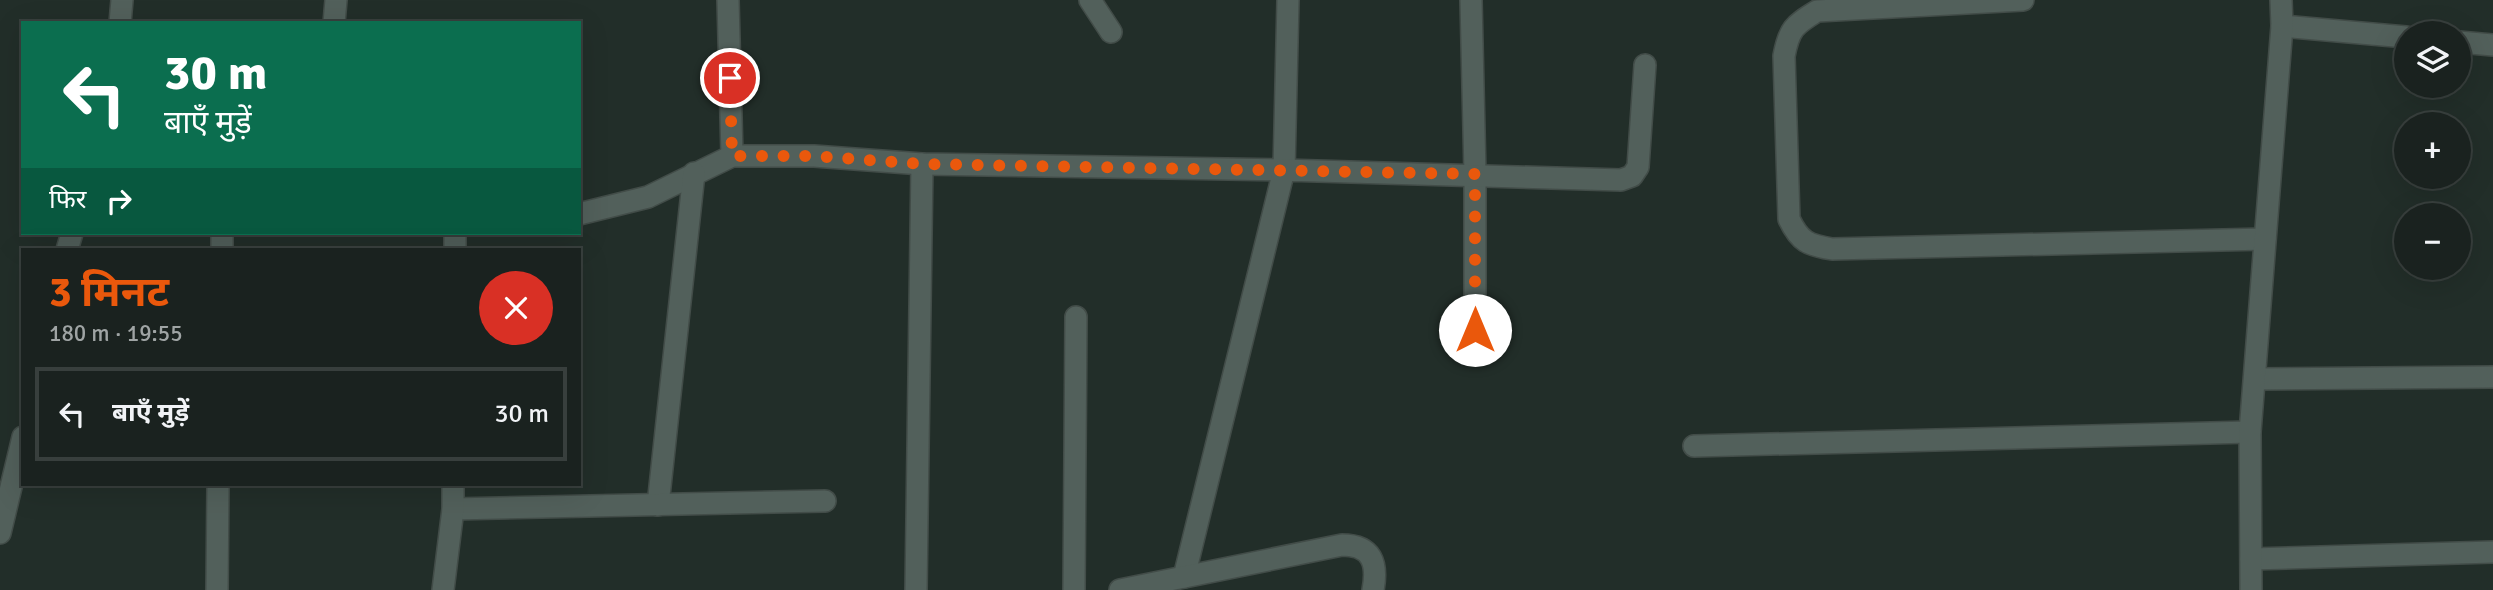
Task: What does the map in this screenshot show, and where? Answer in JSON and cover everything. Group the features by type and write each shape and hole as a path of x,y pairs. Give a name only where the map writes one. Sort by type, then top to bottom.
{"street":[{"path":"120,21 122,0"},
{"path":"334,21 336,0"},
{"path":"728,0 732,156"},
{"path":"1090,0 1111,32"},
{"path":"1184,577 1284,170 1289,0"},
{"path":"1471,0 1475,330"},
{"path":"2023,0 1817,11 1797,23 1788,36 1784,56 1789,219 1797,235 1812,246 1832,249 2265,239"},
{"path":"2251,590 2250,432 2282,26 2281,0"},
{"path":"2282,26 2394,36"},
{"path":"2471,43 2493,45"},
{"path":"581,214 648,197 732,156 814,156 922,164 1475,174 1621,180 1632,176 1637,167 1645,65"},
{"path":"916,590 922,164"},
{"path":"659,505 694,173"},
{"path":"1074,590 1076,317"},
{"path":"2255,379 2493,377"},
{"path":"1694,446 2250,432"},
{"path":"2,519 21,445"},
{"path":"217,590 218,486"},
{"path":"443,590 453,509 453,486"},
{"path":"453,509 825,501"},
{"path":"1120,590 1342,545 1355,545 1366,551 1373,562 1373,590"},
{"path":"2251,559 2493,552"}],"route":[{"path":"730,78 732,156 814,156 922,164 1475,174 1475,330"}]}
